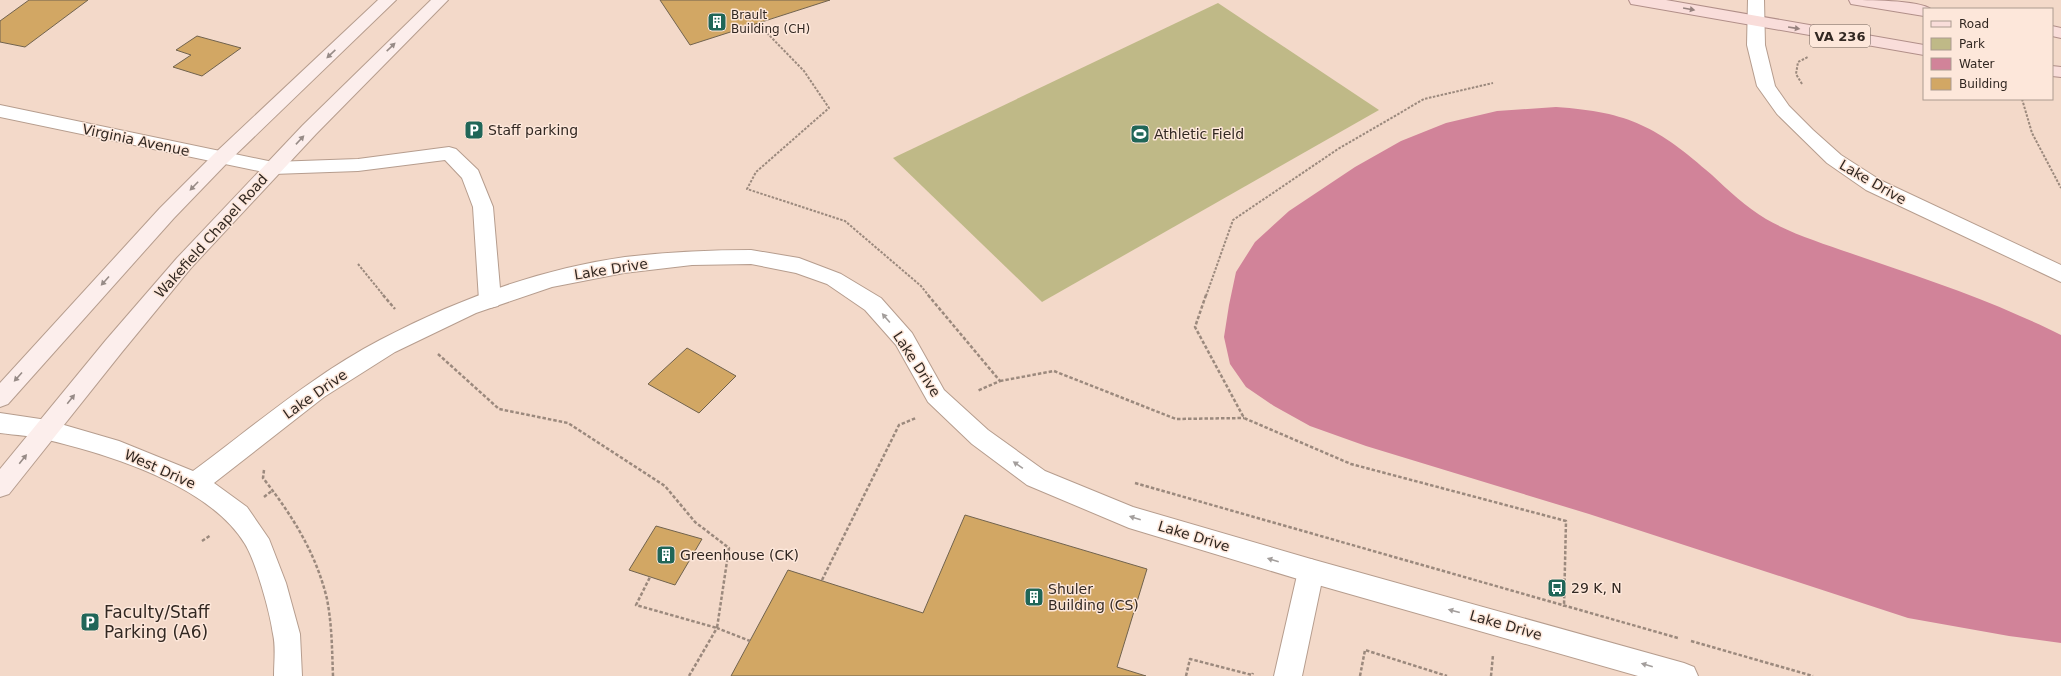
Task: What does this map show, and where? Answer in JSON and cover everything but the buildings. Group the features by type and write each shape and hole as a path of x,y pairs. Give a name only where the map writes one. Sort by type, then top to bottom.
{"main road":[{"path":"0,398 167,213 221,158 388,0"},
{"name":"Wakefield Chapel Road","path":"0,487 126,331 185,262 339,98 440,0"},
{"name":"VA 236","path":"1637,0 1756,22 1923,50"},
{"path":"1857,0 1923,11"}],"street":[{"name":"Lake Drive","path":"1756,0 1756,45 1766,86 1783,110 1806,134 1834,159 1873,185 2061,274"},
{"name":"Virginia Avenue","path":"0,111 273,168 358,165 450,153 471,175 482,207 490,300"},
{"name":"Lake Drive","path":"196,483 316,391 387,346 468,308 550,280 624,265 692,258 751,257 799,266 834,280 873,304 904,339 936,396 980,437 1036,478 1129,517 1311,571 1684,676"},
{"name":"West Drive","path":"0,423 47,430 119,451 196,483 238,515 256,539 273,583 287,634 288,676"},
{"path":"1288,676 1311,571"}],"path":[{"path":"766,33 804,72 829,108 756,172 747,189 845,221 920,286 1000,381"},
{"path":"1803,88 1796,74 1798,62 1809,56"},
{"path":"1244,418 1194,327 1233,220 1338,149 1424,99 1493,83"},
{"path":"2022,100 2032,133 2061,188"},
{"path":"358,264 414,333 499,409 568,422 666,486 695,522 729,548 717,628 689,676"},
{"path":"822,580 899,425 946,406 1000,381 1054,371 1176,419 1244,418 1351,464 1566,520 1564,642"},
{"path":"978,391 983,396"},
{"path":"910,414 913,419"},
{"path":"264,464 263,478 285,505 302,531 321,578 330,620 333,676"},
{"path":"1127,481 1813,676"},
{"path":"650,577 636,605 717,628 750,641"},
{"path":"1360,676 1364,650 1447,676"},
{"path":"1491,676 1493,650"},
{"path":"1186,676 1190,659 1252,676 1254,668"}],"green space":[{"name":"Athletic Field","path":"1218,3 1379,110 1042,302 893,158"}],"water":[{"path":"1556,107 1582,109 1604,113 1641,125 1675,145 1745,204 1766,219 1776,224 1818,242 1978,298 2061,335 2061,643 2009,636 1908,618 1589,514 1366,446 1310,426 1274,406 1246,387 1230,364 1224,337 1236,272 1255,242 1289,211 1355,167 1401,141 1446,123 1497,111"}],"place":[{"name":"Brault Building (CH)","path":"717,22"},
{"name":"Staff parking","path":"474,130"},
{"name":"Athletic Field","path":"1140,134"},
{"name":"Greenhouse (CK)","path":"666,555"},
{"name":"29 K, N","path":"1557,588"},
{"name":"Shuler Building (CS)","path":"1034,597"},
{"name":"Faculty/Staff Parking (A6)","path":"90,622"}]}
